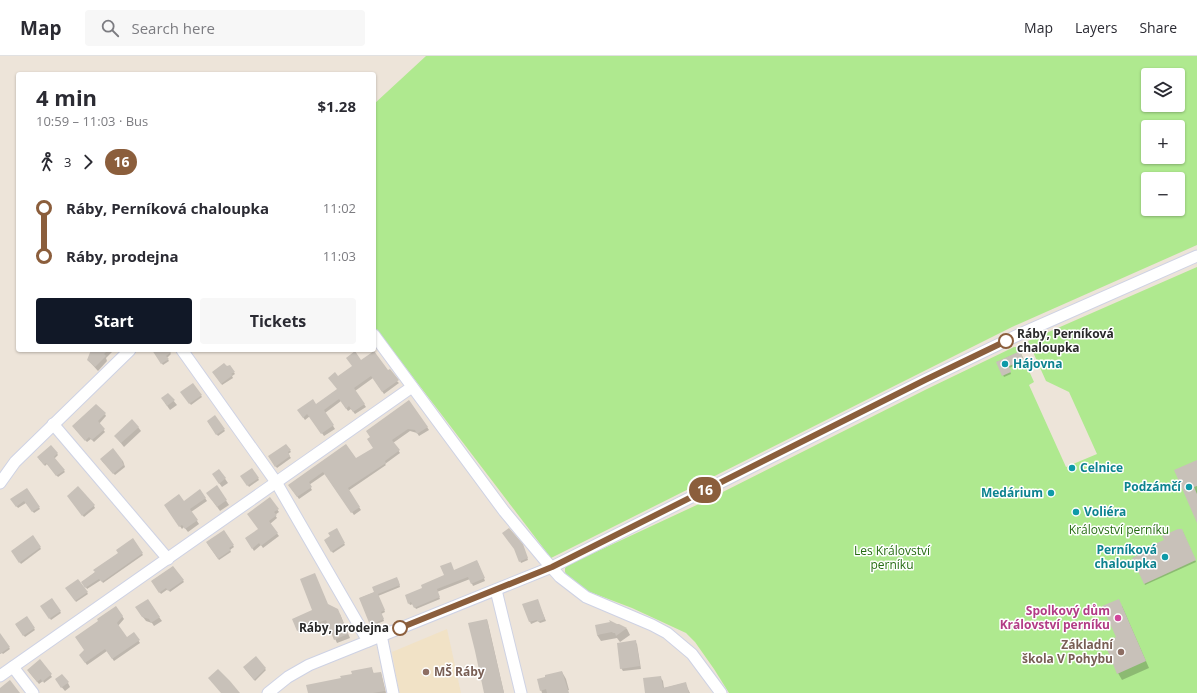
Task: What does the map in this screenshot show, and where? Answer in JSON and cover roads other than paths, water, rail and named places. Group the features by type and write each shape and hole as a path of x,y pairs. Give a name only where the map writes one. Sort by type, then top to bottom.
{"street":[{"path":"268,693 288,677 309,664 552,567 1018,335 1197,256"},
{"path":"376,338 504,511 564,580 586,597 652,625 673,638 692,654 721,693"},
{"path":"0,483 15,462 128,352"},
{"path":"183,352 276,482 368,641"},
{"path":"0,676 412,387"},
{"path":"53,424 168,559"},
{"path":"496,590 521,693"},
{"path":"381,635 393,693"},
{"path":"13,667 33,693"}],"place":[{"name":"Ráby, Perníková chaloupka","path":"1006,341"},
{"name":"Hájovna","path":"1005,364"},
{"name":"Celnice","path":"1072,468"},
{"name":"Podzámčí","path":"1189,487"},
{"name":"Medárium","path":"1051,493"},
{"name":"Voliéra","path":"1076,512"},
{"name":"Perníková chaloupka","path":"1165,557"},
{"name":"Spolkový dům Království perníku","path":"1118,618"},
{"name":"Ráby, prodejna","path":"400,628"},
{"name":"Základní škola V Pohybu","path":"1121,652"},
{"name":"MŠ Ráby","path":"426,672"}],"park label":[{"name":"Království perníku","path":"1119,530"},
{"name":"Les Království perníku","path":"892,558"}]}
